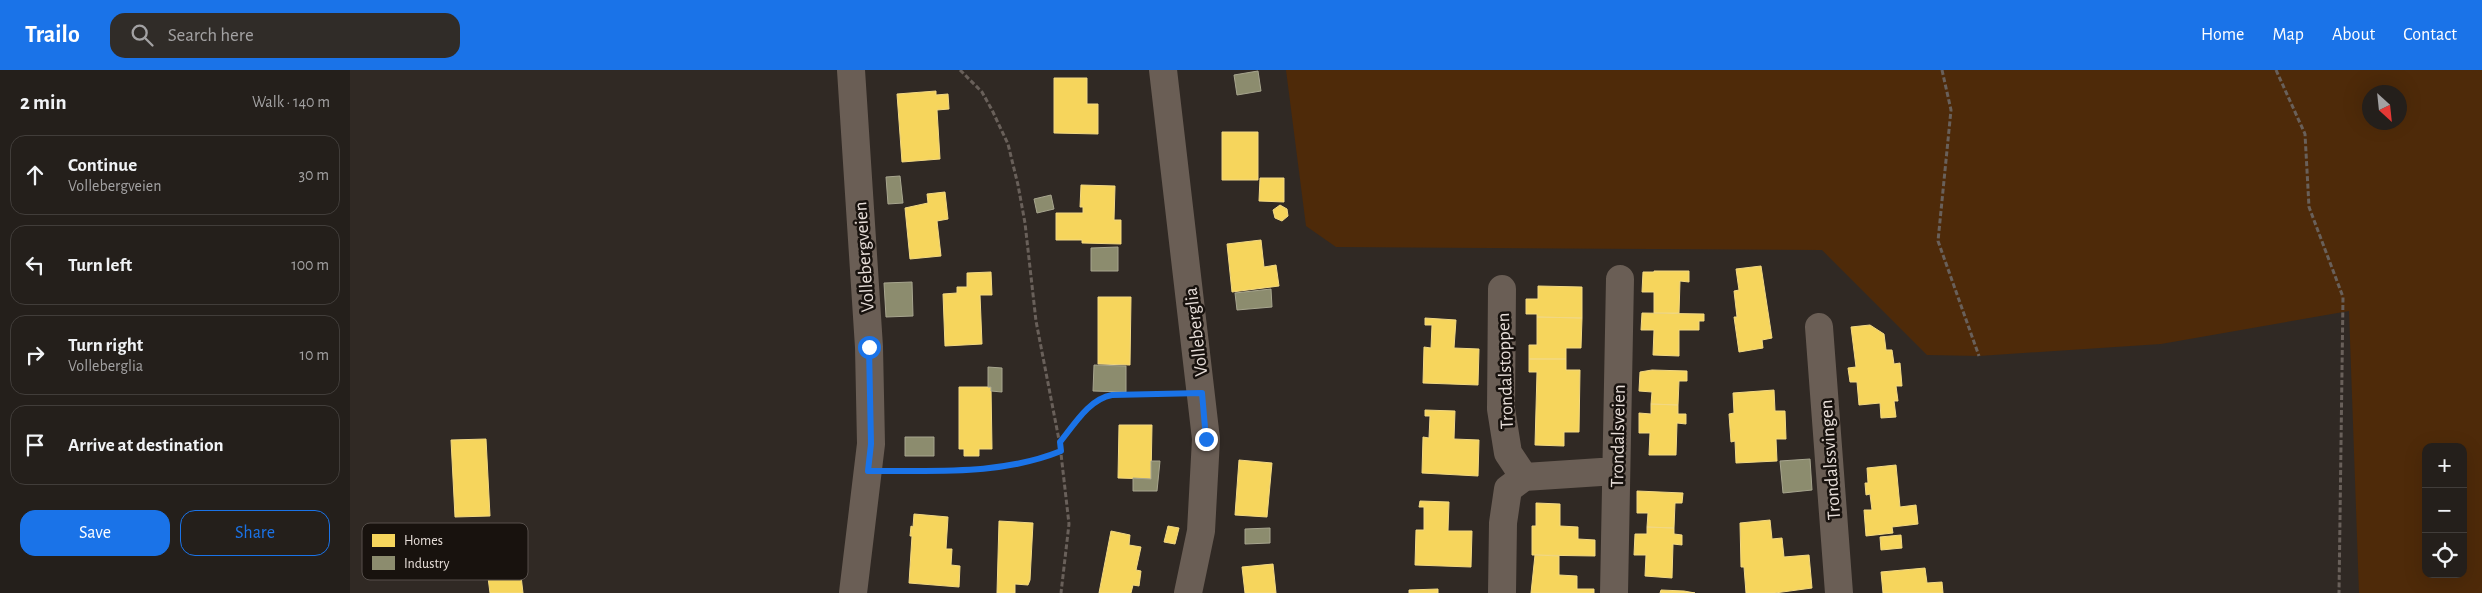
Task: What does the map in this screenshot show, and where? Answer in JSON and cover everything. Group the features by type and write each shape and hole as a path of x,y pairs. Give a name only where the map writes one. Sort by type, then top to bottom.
{"street":[{"name":"Vollebergveien","path":"851,70 869,347 871,444 853,593"},
{"name":"Volleberglia","path":"1162,70 1206,439 1205,496 1201,531 1188,593"},
{"name":"Trondalsveien","path":"1614,593 1620,279"},
{"name":"Trondalstoppen","path":"1502,290 1501,409 1508,453 1524,478"},
{"name":"Trondalssvingen","path":"1820,327 1839,593"},
{"path":"1502,593 1503,523 1508,489 1524,478 1616,471"}],"path":[{"path":"960,70 982,92 1008,144 1025,223 1036,320 1060,442 1069,524 1061,593"},
{"path":"1942,70 1951,110 1938,241 1979,356"},
{"path":"2276,70 2305,134 2309,207 2342,297 2339,593"},
{"path":"1060,442 1090,406 1106,396 1202,393"},
{"path":"868,471 984,470 1035,461 1061,451"}],"shaded area":[{"path":"1286,70 2482,70 2482,593 2359,593 2349,311 2161,344 1979,356 1927,355 1822,250 1336,247 1306,226"}],"building: Homes":[{"path":"1054,78 1087,78 1087,104 1098,104 1098,134 1054,133"},
{"path":"936,91 936,95 948,94 949,109 937,110 940,159 902,162 897,94"},
{"path":"1222,132 1258,132 1258,180 1222,180"},
{"path":"1260,178 1284,178 1284,202 1259,201"},
{"path":"1081,185 1115,186 1114,220 1121,220 1121,244 1082,243 1082,240 1056,240 1056,213 1083,213 1083,207 1080,207"},
{"path":"945,192 948,219 937,221 941,256 910,259 905,208 928,203 927,194"},
{"path":"1280,205 1287,209 1288,216 1282,221 1275,218 1273,210"},
{"path":"1261,240 1264,267 1276,265 1279,286 1232,292 1227,244"},
{"path":"1761,266 1772,338 1762,340 1763,348 1739,352 1734,317 1737,317 1734,291 1739,290 1736,269"},
{"path":"1689,271 1689,282 1680,281 1679,313 1654,313 1654,292 1642,292 1643,272"},
{"path":"991,272 992,295 980,295 982,344 945,346 943,294 957,293 957,287 967,287 967,273"},
{"path":"1538,286 1582,287 1582,318 1537,317 1537,314 1526,314 1526,299 1538,299"},
{"path":"1098,297 1131,297 1130,365 1098,364"},
{"path":"1642,313 1704,314 1704,321 1699,321 1699,330 1679,330 1679,356 1653,355 1654,330 1641,330"},
{"path":"1537,317 1582,318 1581,348 1566,348 1566,359 1529,359 1529,345 1537,345"},
{"path":"1425,318 1456,320 1454,348 1479,349 1478,385 1423,383 1424,347 1431,348 1432,325 1425,325"},
{"path":"1870,325 1884,334 1886,350 1892,350 1894,364 1900,363 1902,386 1896,386 1898,401 1894,401 1896,417 1881,418 1880,403 1859,405 1857,382 1850,382 1848,368 1856,367 1851,327"},
{"path":"1529,359 1566,359 1566,370 1580,370 1579,432 1564,432 1564,446 1535,445 1537,372 1529,372"},
{"path":"1652,370 1687,371 1687,381 1679,381 1678,405 1651,404 1652,392 1639,391 1640,372"},
{"path":"959,387 991,387 992,449 979,449 979,456 964,456 964,449 959,449"},
{"path":"1774,390 1775,411 1785,411 1786,439 1776,439 1777,461 1736,463 1735,441 1731,442 1729,414 1734,413 1733,393"},
{"path":"1651,404 1678,405 1678,414 1686,414 1686,424 1677,423 1676,455 1649,455 1650,433 1639,433 1639,413 1651,414"},
{"path":"1425,410 1455,411 1454,439 1479,440 1478,476 1422,473 1423,437 1429,438 1430,416 1425,416"},
{"path":"1119,425 1152,425 1151,479 1118,478"},
{"path":"486,439 490,516 455,517 451,440"},
{"path":"1239,460 1272,463 1267,517 1235,515"},
{"path":"1896,465 1900,507 1916,505 1918,524 1892,527 1893,533 1866,536 1864,510 1872,510 1870,494 1866,495 1865,483 1868,483 1867,468"},
{"path":"1637,491 1683,493 1682,503 1675,503 1674,528 1647,527 1648,513 1637,513"},
{"path":"1420,501 1449,502 1448,531 1472,531 1471,567 1415,565 1416,530 1424,530 1424,507 1419,507"},
{"path":"1536,503 1560,504 1560,526 1578,527 1578,539 1595,540 1595,556 1532,555 1532,526 1536,526"},
{"path":"914,514 948,517 946,549 952,549 951,565 960,566 959,587 909,583 912,536 910,536"},
{"path":"1770,520 1772,539 1782,538 1784,557 1809,555 1812,588 1775,593 1746,593 1744,567 1741,567 1740,523"},
{"path":"999,521 1033,523 1030,580 1028,585 1015,584 1015,593 997,593"},
{"path":"1168,526 1179,528 1175,544 1164,542"},
{"path":"1647,527 1674,528 1674,534 1682,535 1682,545 1673,544 1672,578 1645,576 1646,555 1634,555 1635,534 1647,534"},
{"path":"1111,531 1130,535 1129,545 1141,547 1136,570 1141,571 1139,586 1133,585 1131,593 1099,593"},
{"path":"1901,535 1902,548 1881,550 1880,537"},
{"path":"1535,555 1559,556 1559,575 1577,576 1577,589 1594,589 1594,593 1531,593"},
{"path":"1273,564 1276,593 1245,593 1242,567"},
{"path":"1925,568 1927,583 1942,582 1943,593 1883,593 1881,572"},
{"path":"488,580 521,580 523,593 490,593"},
{"path":"1438,589 1438,593 1409,593 1409,590"},
{"path":"1661,590 1684,591 1695,593 1660,593"}],"building: Industry":[{"path":"1258,71 1261,91 1237,95 1234,75"},
{"path":"900,176 903,203 888,204 886,177"},
{"path":"1051,195 1054,209 1037,213 1034,199"},
{"path":"1118,247 1118,271 1091,271 1091,248"},
{"path":"912,282 913,316 886,317 884,283"},
{"path":"1271,289 1272,307 1237,310 1235,293"},
{"path":"1094,365 1126,366 1126,392 1093,391"},
{"path":"988,367 1002,368 1002,392 991,391 991,387 988,387"},
{"path":"905,437 934,437 934,456 905,456"},
{"path":"1810,459 1812,490 1783,493 1780,461"},
{"path":"1151,461 1160,461 1157,491 1133,491 1133,478 1151,479"},
{"path":"1270,528 1270,543 1245,544 1245,529"}],"route":[{"path":"869,347 871,444 868,471 984,470 1035,461 1061,451 1060,442 1090,406 1100,399 1112,395 1202,393 1206,439"}]}
